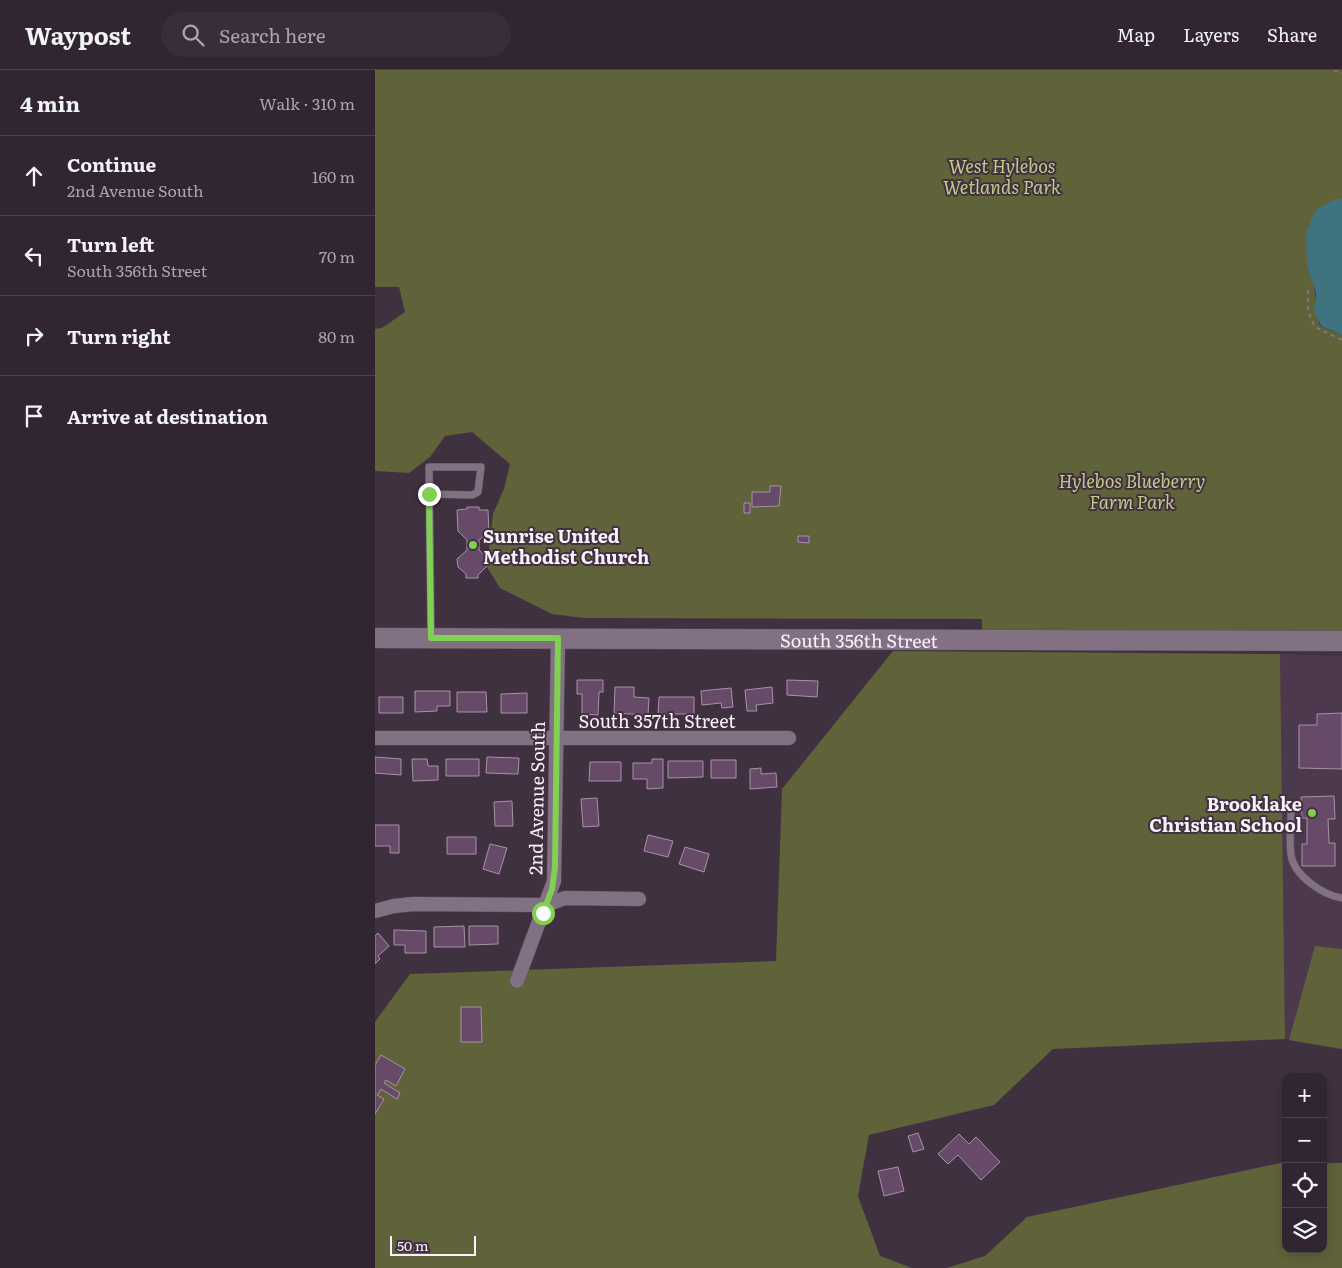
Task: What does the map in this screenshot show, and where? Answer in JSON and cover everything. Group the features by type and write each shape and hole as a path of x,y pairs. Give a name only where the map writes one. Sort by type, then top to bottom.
{"main road":[{"name":"South 356th Street","path":"375,638 1342,641"}],"street":[{"name":"2nd Avenue South","path":"517,981 554,881 558,638"},
{"name":"South 357th Street","path":"375,738 789,738"},
{"path":"375,911 413,904 546,905 565,898 639,899"}],"lane":[{"path":"429,494 472,495 478,492 481,467 429,467 429,494 431,638"},
{"path":"1291,812 1291,856 1304,878 1335,897 1342,898"}],"path":[{"path":"1334,70 1342,73"},
{"path":"1308,290 1308,311 1315,327 1342,340"}],"shaded area":[{"name":"Brooklake Christian School","path":"1280,654 1342,656 1342,1050 1285,1039"}],"green space":[{"path":"375,70 1342,70 1342,279 1312,280 1320,326 1342,335 1342,641 982,639 982,619 584,618 552,614 500,588 487,567 493,514 504,489 510,464 472,432 445,436 430,457 409,473 375,471 375,329 382,328 405,312 399,287 375,287"},
{"path":"893,651 1280,654 1285,1039 1053,1049 994,1105 869,1135 858,1196 880,1256 912,1268 375,1268 375,1022 410,974 776,961 782,789"},
{"path":"1315,946 1342,949 1342,1049 1289,1040"},
{"path":"1282,1163 1282,1253 1327,1253 1327,1163 1342,1163 1342,1268 947,1268 985,1256 1027,1217"}],"water":[{"path":"1336,199 1342,199 1342,335 1321,326 1314,311 1316,294 1307,265 1306,233 1316,210"}],"building":[{"path":"770,486 781,486 779,506 752,507 752,492 770,492"},
{"path":"744,503 750,503 750,513 744,513"},
{"name":"Sunrise United Methodist Church","path":"467,507 479,507 479,510 488,510 489,532 479,540 479,550 488,558 488,565 478,575 478,578 466,578 466,574 458,567 457,559 467,550 467,540 458,531 457,510 467,509"},
{"path":"798,536 809,536 809,543 798,542"},
{"path":"577,680 603,680 603,692 599,692 598,715 582,714 582,694 577,694"},
{"path":"787,680 818,681 817,697 787,695"},
{"path":"615,687 634,687 634,697 649,698 648,715 614,713"},
{"path":"772,687 773,703 756,705 757,711 747,711 745,690"},
{"path":"731,688 733,707 722,708 721,703 702,705 701,691"},
{"path":"415,691 450,691 450,706 437,706 437,711 415,712"},
{"path":"457,692 486,692 487,712 457,712"},
{"path":"527,693 527,713 501,713 501,694"},
{"path":"379,697 403,697 403,713 379,713"},
{"path":"659,697 694,697 694,714 658,714"},
{"path":"1342,713 1342,769 1299,768 1299,725 1317,725 1317,714"},
{"path":"375,757 401,759 401,775 375,773"},
{"path":"487,757 519,758 518,774 486,773"},
{"path":"412,759 427,759 428,766 438,766 438,780 413,781"},
{"path":"446,759 479,759 479,776 446,776"},
{"path":"652,759 663,759 663,788 647,789 647,779 633,779 633,763 652,763"},
{"path":"711,760 736,760 736,778 711,778"},
{"path":"668,761 703,761 703,777 668,778"},
{"path":"590,762 621,762 621,781 589,781"},
{"path":"761,768 761,774 776,773 777,787 750,789 750,769"},
{"path":"1334,796 1335,819 1328,819 1329,843 1335,843 1335,866 1302,866 1302,844 1307,844 1307,818 1302,818 1301,797"},
{"path":"597,798 599,826 583,827 581,799"},
{"path":"512,801 513,826 495,826 494,802"},
{"path":"375,825 399,825 399,853 390,853 390,846 375,846"},
{"path":"648,835 673,841 668,857 644,851"},
{"path":"447,837 476,837 476,854 447,854"},
{"path":"490,844 507,848 499,874 483,869"},
{"path":"685,847 709,854 704,872 679,864"},
{"path":"464,926 465,947 434,947 434,927"},
{"path":"469,926 498,926 498,944 469,945"},
{"path":"394,930 426,931 426,953 405,953 405,945 394,945"},
{"path":"378,933 389,946 378,956 380,959 375,964 375,936"},
{"path":"461,1007 481,1007 482,1042 461,1042"},
{"path":"381,1055 405,1069 396,1086 386,1080 384,1083 400,1093 397,1099 381,1089 377,1095 384,1099 375,1114 375,1065"},
{"path":"918,1133 924,1149 913,1152 908,1136"},
{"path":"959,1134 969,1144 976,1137 1000,1162 981,1180 958,1155 948,1164 938,1154"},
{"path":"898,1167 904,1191 884,1196 878,1171"}],"place":[{"name":"Sunrise United Methodist Church","path":"473,545"},
{"name":"Brooklake Christian School","path":"1312,813"}],"route":[{"path":"429,494 431,638 558,638 555,867 552,889 543,913"}],"park label":[{"name":"West Hylebos Wetlands Park","path":"1002,175"},
{"name":"Hylebos Blueberry Farm Park","path":"1132,490"}]}
